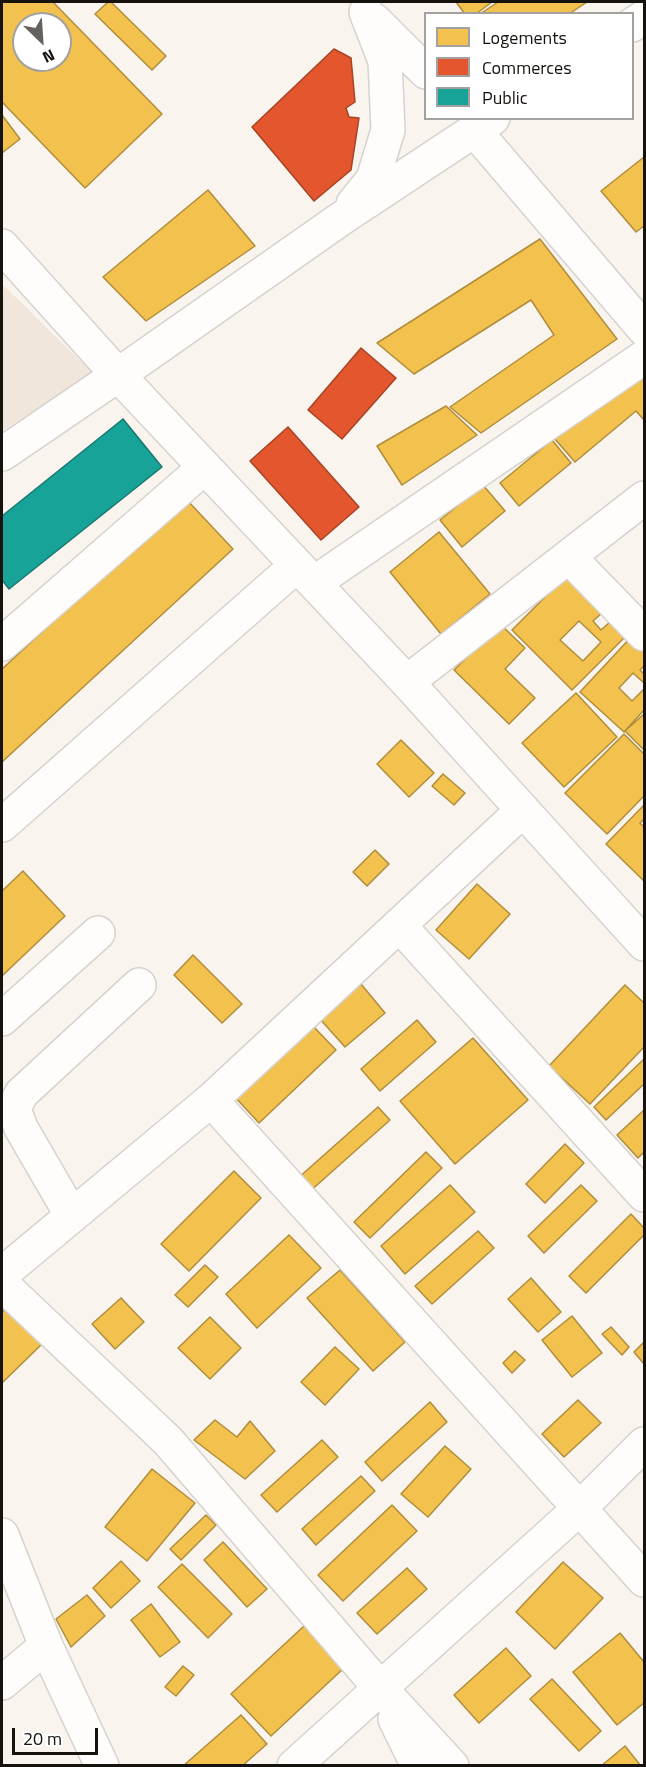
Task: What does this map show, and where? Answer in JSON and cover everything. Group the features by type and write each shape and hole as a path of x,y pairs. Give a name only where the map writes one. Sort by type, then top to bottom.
{"street":[{"path":"361,7 424,70"},
{"path":"342,218 373,179 388,130 385,61 361,7"},
{"path":"2,454 342,218 484,125 645,329"},
{"path":"2,246 118,375 407,682 645,944"},
{"path":"2,825 306,574 645,357"},
{"path":"2,644 204,467"},
{"path":"407,682 645,498"},
{"path":"570,558 645,634"},
{"path":"2,1274 211,1100 523,810"},
{"path":"399,925 645,1195"},
{"path":"2,1019 98,933"},
{"path":"72,1216 21,1128 14,1109 21,1094 139,985"},
{"path":"211,1100 645,1580"},
{"path":"2,1284 168,1441 380,1688 452,1766"},
{"path":"294,1766 580,1508 645,1444"},
{"path":"2,1535 46,1646 102,1766"},
{"path":"2,1683 46,1646"},
{"path":"380,1688 418,1766"}],"shaded area":[{"path":"2,284 93,373 2,431"}],"building: Logements":[{"path":"2,2 53,2 63,12 12,12 12,72 72,72 72,22 162,114 85,188 2,102"},
{"path":"111,2 166,56 152,70 95,14"},
{"path":"456,2 492,2 479,12 464,12"},
{"path":"498,2 587,2 572,12 483,12"},
{"path":"2,115 20,139 2,153"},
{"path":"644,157 644,226 636,232 601,191"},
{"path":"208,190 255,246 146,321 103,277"},
{"path":"540,239 617,339 481,433 450,407 554,335 531,300 414,374 377,343"},
{"path":"644,365 644,420 636,411 575,462 554,438"},
{"path":"446,406 477,435 402,485 377,446"},
{"path":"552,440 571,463 519,506 500,483"},
{"path":"483,485 505,511 462,547 440,520"},
{"path":"186,499 233,549 2,762 2,669"},
{"path":"439,532 490,594 441,634 390,572"},
{"path":"569,573 629,633 572,690 512,630","holes":["603,612 611,621 601,630 593,621","579,621 601,642 583,661 560,640"]},
{"path":"500,624 525,648 505,669 535,698 509,724 454,670"},
{"path":"633,635 644,645 644,666 640,670 644,674 644,683 633,673 619,688 632,701 644,689 644,710 624,732 580,692"},
{"path":"576,693 617,737 564,787 522,743"},
{"path":"644,714 644,750 625,731"},
{"path":"624,734 644,754 644,796 607,834 565,793"},
{"path":"401,740 434,773 409,797 377,764"},
{"path":"443,774 465,793 454,805 432,786"},
{"path":"644,805 644,819 640,823 644,827 644,881 606,844"},
{"path":"375,850 389,864 367,886 353,872"},
{"path":"23,871 65,916 2,976 2,891"},
{"path":"477,884 510,914 469,959 436,930"},
{"path":"193,955 242,1004 222,1023 174,975"},
{"path":"361,984 385,1013 345,1047 320,1019"},
{"path":"625,985 644,1003 644,1047 590,1104 549,1066"},
{"path":"417,1020 436,1042 380,1091 361,1069"},
{"path":"311,1024 336,1050 259,1123 234,1096"},
{"path":"473,1038 528,1100 455,1164 400,1101"},
{"path":"644,1059 644,1084 606,1120 594,1107"},
{"path":"378,1107 390,1120 308,1193 297,1179"},
{"path":"644,1110 644,1152 638,1158 617,1135"},
{"path":"565,1144 584,1163 545,1203 526,1184"},
{"path":"426,1152 442,1168 370,1238 354,1222"},
{"path":"234,1171 261,1198 189,1271 161,1244"},
{"path":"450,1185 475,1212 405,1274 381,1246"},
{"path":"581,1185 597,1201 544,1253 528,1236"},
{"path":"631,1214 644,1228 644,1235 586,1293 569,1276"},
{"path":"478,1231 494,1248 432,1304 415,1286"},
{"path":"289,1235 321,1268 257,1328 226,1294"},
{"path":"205,1265 218,1277 188,1307 175,1295"},
{"path":"340,1270 405,1342 373,1371 307,1298"},
{"path":"531,1278 561,1312 538,1332 508,1299"},
{"path":"121,1298 144,1322 115,1349 92,1324"},
{"path":"7,1307 43,1343 2,1383 2,1312"},
{"path":"572,1316 602,1353 572,1377 542,1340"},
{"path":"210,1317 241,1348 210,1379 178,1348"},
{"path":"611,1327 629,1347 622,1355 602,1334"},
{"path":"644,1342 644,1364 634,1352"},
{"path":"335,1347 359,1369 325,1405 301,1382"},
{"path":"515,1351 525,1360 512,1373 503,1363"},
{"path":"578,1400 601,1423 564,1457 542,1434"},
{"path":"430,1402 447,1422 382,1481 365,1462"},
{"path":"215,1420 237,1437 250,1421 275,1451 245,1479 194,1440"},
{"path":"322,1440 338,1457 277,1512 261,1495"},
{"path":"445,1446 471,1469 428,1517 401,1494"},
{"path":"152,1469 195,1503 147,1561 105,1527"},
{"path":"361,1476 375,1491 316,1545 302,1529"},
{"path":"392,1505 417,1531 343,1601 318,1575"},
{"path":"206,1515 216,1525 181,1560 170,1549"},
{"path":"223,1542 267,1589 247,1607 204,1560"},
{"path":"121,1561 140,1581 111,1608 93,1588"},
{"path":"563,1562 603,1598 555,1649 516,1612"},
{"path":"182,1564 232,1614 208,1638 158,1587"},
{"path":"407,1568 427,1589 377,1634 357,1613"},
{"path":"87,1595 105,1616 71,1647 56,1619"},
{"path":"151,1604 180,1642 160,1657 131,1620"},
{"path":"304,1626 344,1668 271,1736 231,1694"},
{"path":"620,1633 644,1662 644,1703 617,1725 573,1672"},
{"path":"506,1648 531,1676 479,1723 454,1695"},
{"path":"183,1666 194,1675 176,1696 165,1687"},
{"path":"552,1679 601,1731 579,1751 530,1699"},
{"path":"241,1715 267,1744 242,1766 183,1766"},
{"path":"625,1746 641,1766 601,1766"}],"building: Commerces":[{"path":"334,49 351,58 355,102 346,108 349,117 359,118 351,170 314,201 252,127"},
{"path":"361,348 396,378 342,439 308,410"},
{"path":"288,427 359,507 321,540 250,461"}],"building: Public":[{"path":"123,419 162,467 9,589 2,580 2,516"}]}
